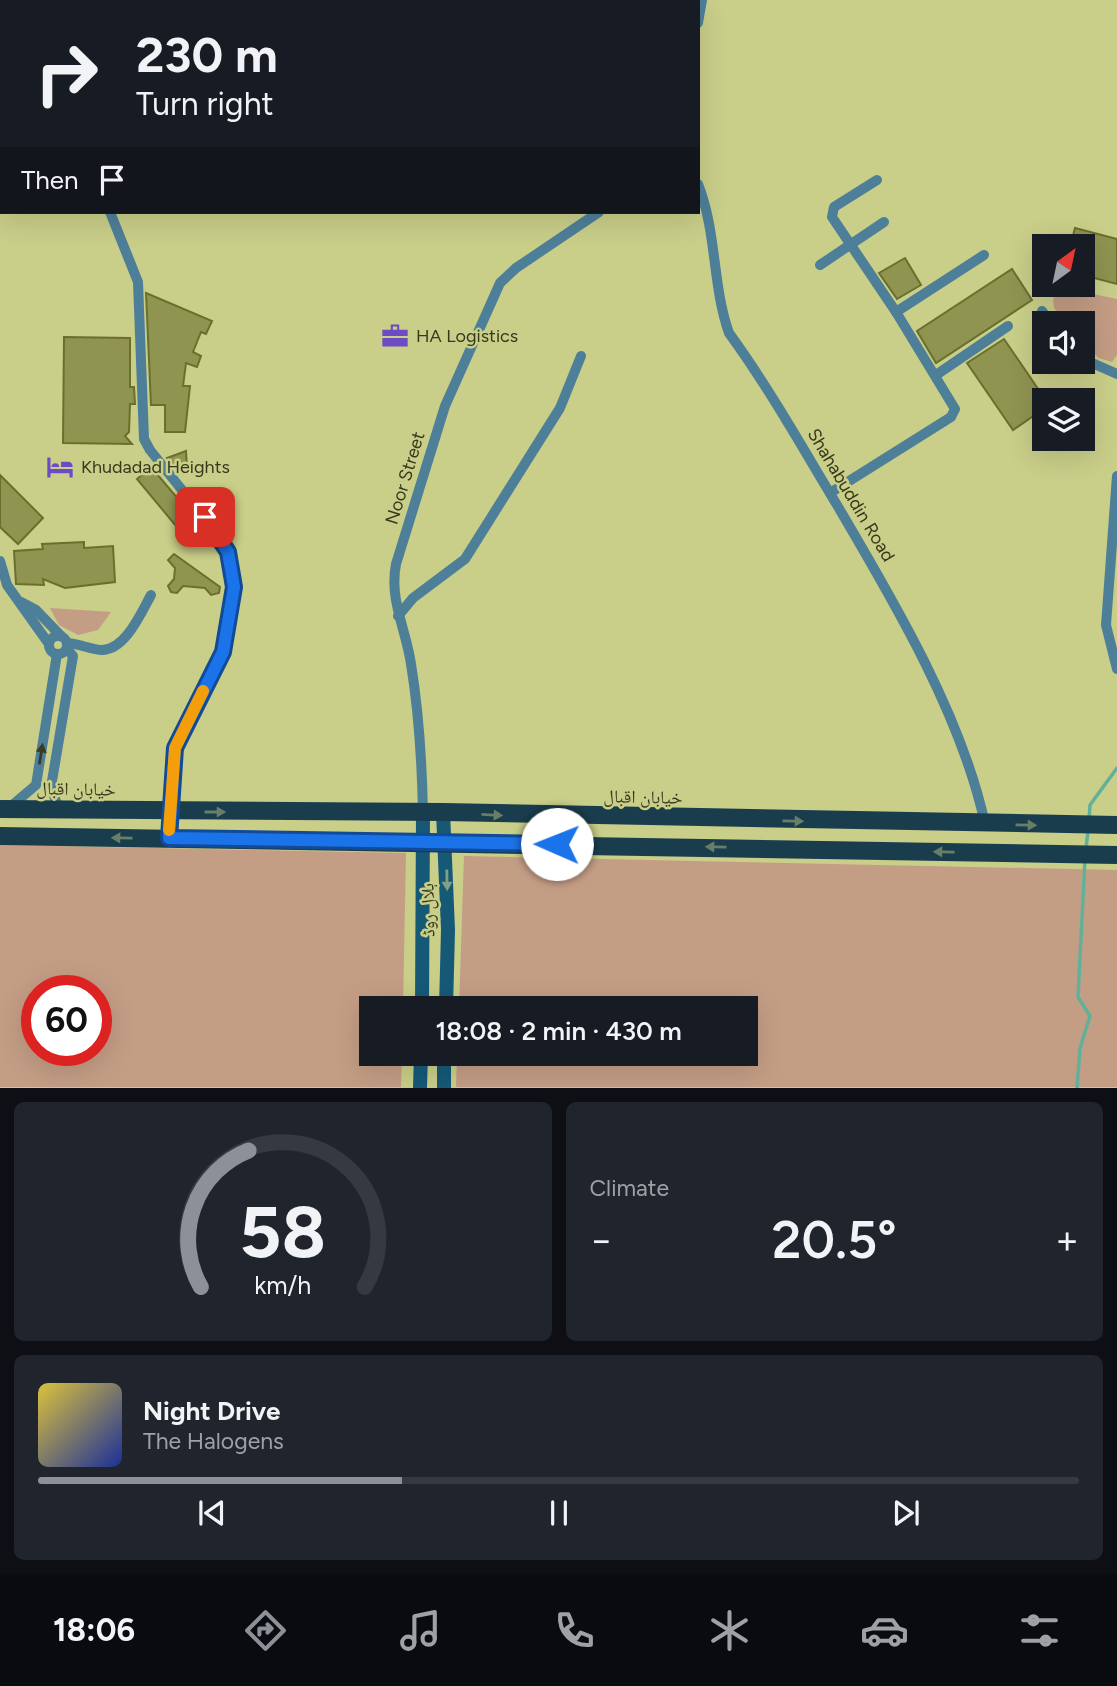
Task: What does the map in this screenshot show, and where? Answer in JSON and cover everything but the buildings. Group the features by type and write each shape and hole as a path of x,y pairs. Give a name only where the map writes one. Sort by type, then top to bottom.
{"main road":[{"name":"خیابان اقبال","path":"4,809 443,812 576,817 1117,825"},
{"path":"169,811 169,838"},
{"path":"576,817 577,845"},
{"path":"985,824 987,852"},
{"path":"0,836 1108,855"}],"street":[{"path":"830,493 951,417 955,409 896,312 849,246 832,212 877,180"},
{"name":"Shahabuddin Road","path":"700,191 713,239 722,314 729,333 885,586 926,668 974,779 985,824"},
{"path":"111,214 138,282 144,439 218,535 228,552 233,577 231,612 223,652 175,748 169,811"},
{"name":"Noor Street","path":"424,813 422,764 411,661 398,616 393,579 396,564 446,406 500,283 516,268 597,214"},
{"path":"820,265 884,222"},
{"path":"896,312 984,254"},
{"path":"936,374 1007,326"},
{"path":"398,616 413,598 465,559 560,408 580,356"},
{"path":"1095,364 1117,374"},
{"path":"1117,476 1106,625 1117,669"},
{"path":"0,561 7,585 49,644 100,650 114,647 122,641 152,595"},
{"path":"21,602 36,610 73,656 51,787 59,810"},
{"path":"4,809 36,785 63,646"},
{"name":"ہلال روڈ","path":"443,812 446,843 446,996"},
{"name":"ہلال روڈ","path":"422,996 424,813"},
{"path":"420,1087 421,1066"},
{"path":"444,1066 444,1087"}],"shaded area":[{"path":"1096,295 1117,299 1117,355 1112,362 1095,354 1095,311 1056,311 1053,299 1096,298"},
{"path":"50,608 111,612 98,630 78,635 59,625"},
{"path":"0,845 406,853 403,996 359,996 359,1066 402,1066 401,1087 0,1087"},
{"path":"464,856 1117,870 1117,1087 456,1087 457,1066 758,1066 758,996 459,996"}],"waterway":[{"path":"1089,820 1090,805 1117,768"},
{"path":"1086,848 1088,831"},
{"path":"1077,1088 1080,1048 1090,1016 1078,997 1085,859"}],"slow traffic":[{"path":"169,830 175,748 203,691"}],"place":[{"name":"HA Logistics","path":"395,336"},
{"name":"Khudadad Heights","path":"60,467"}],"route":[{"path":"205,517 228,552 234,587 223,652 175,748 169,838 557,844"}]}
